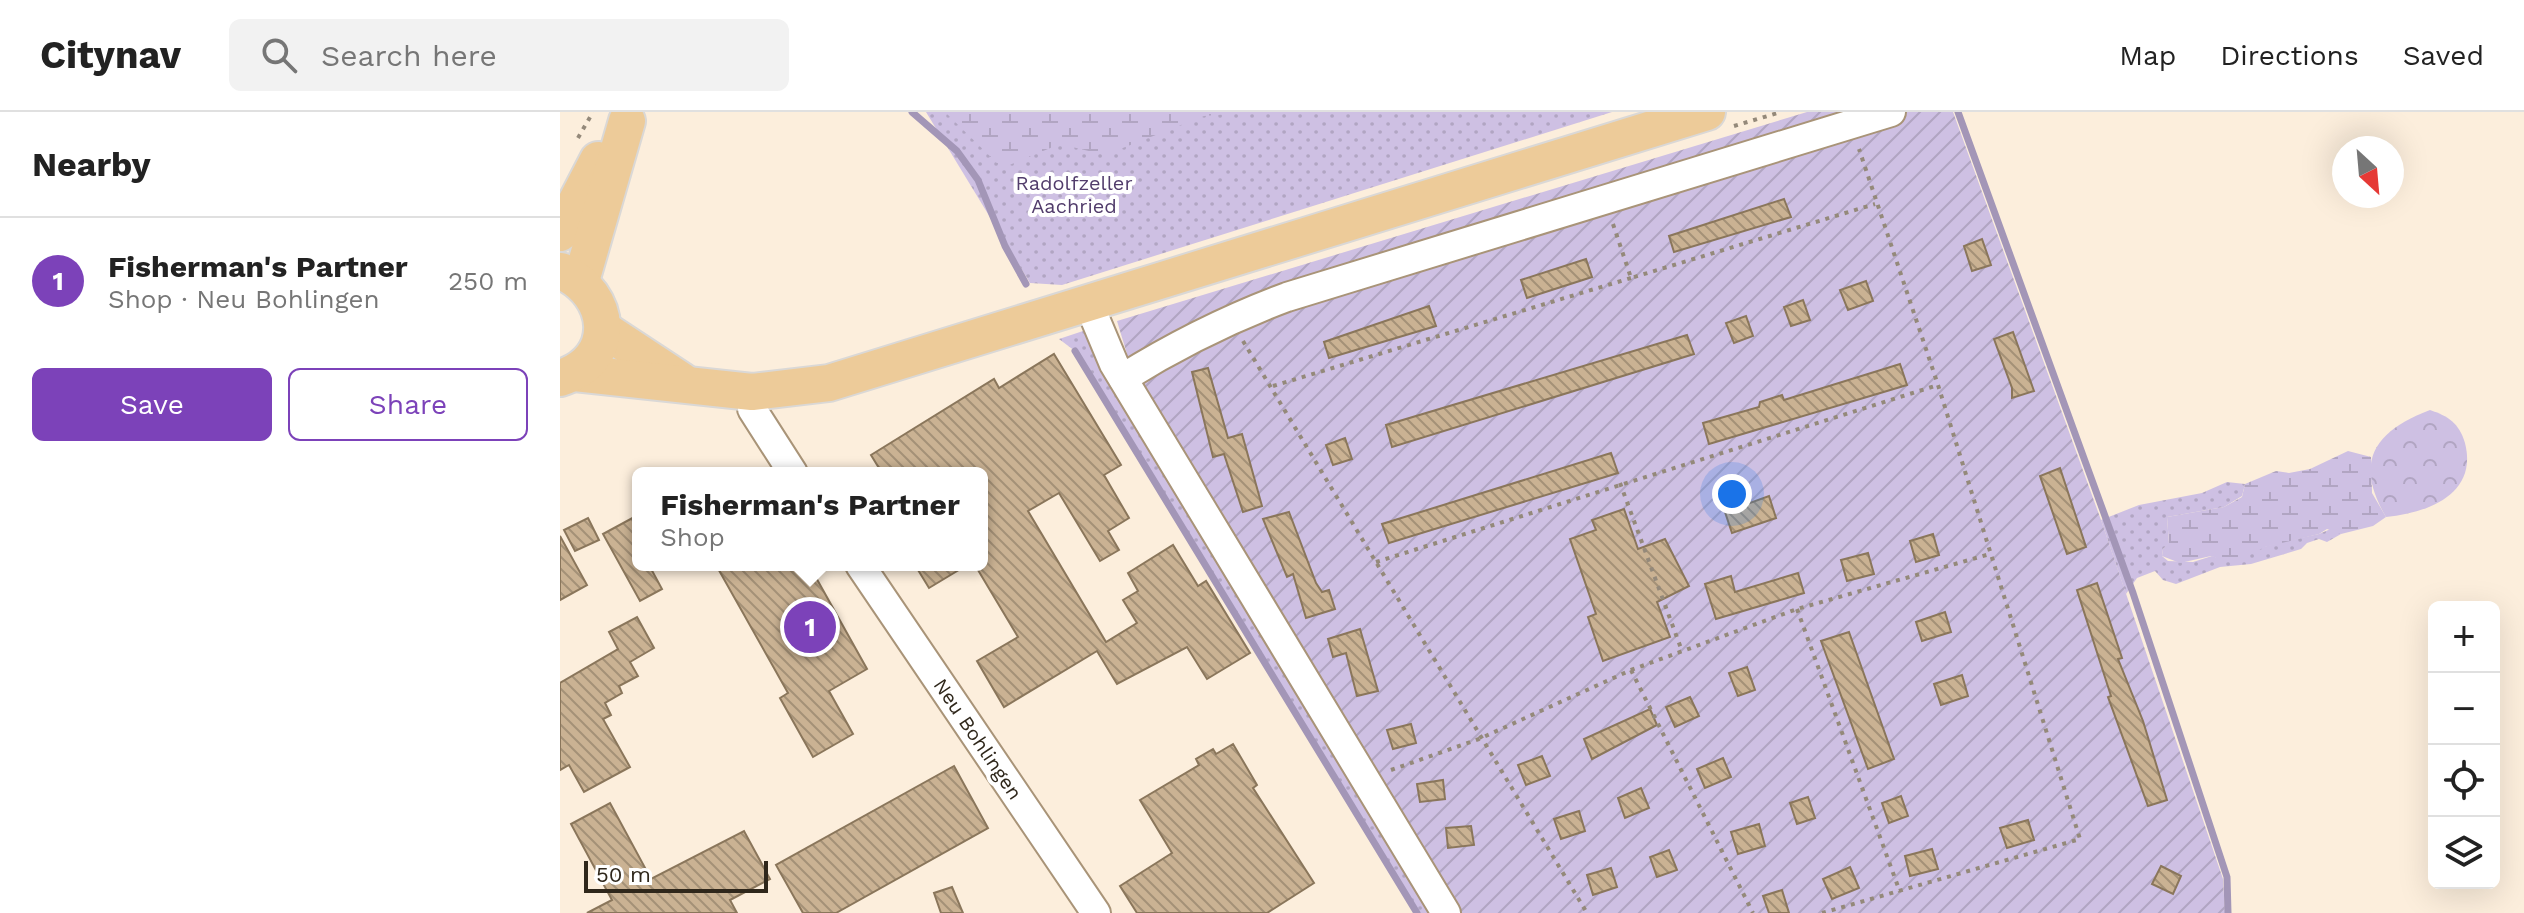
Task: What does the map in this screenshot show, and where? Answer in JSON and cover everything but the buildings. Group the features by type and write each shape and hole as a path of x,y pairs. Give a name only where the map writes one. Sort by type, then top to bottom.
{"main road":[{"path":"568,376 752,392 829,383 1707,112"},
{"path":"560,233 590,172 630,116"},
{"path":"568,376 598,348 603,329 594,295 570,276 630,116"},
{"path":"603,329 690,386"}],"street":[{"path":"1123,378 1171,348 1229,318 1287,297 1891,112"},
{"path":"1088,302 1123,378 1446,913"},
{"path":"752,392 752,409 789,467"},
{"name":"Neu Bohlingen","path":"864,571 1096,913"}],"path":[{"path":"1822,913 2080,839 1938,385 1875,204 1851,124"},
{"path":"1605,199 1631,278"},
{"path":"1273,386 1875,204"},
{"path":"1229,318 1273,386 1479,739 1587,913"},
{"path":"1376,562 1938,385"},
{"path":"1620,483 1682,651"},
{"path":"1368,783 1390,771 1479,739 1631,670 1682,651 1797,609 1990,554"},
{"path":"1797,609 1900,892"},
{"path":"1631,670 1753,913"}],"green space":[{"name":"Radolfzeller Aachried","path":"926,112 1612,112 1062,285 1030,283"},
{"path":"945,112 1253,112 1204,116 1105,155 1060,144 1002,168"},
{"path":"1807,112 1953,112 2101,520 2223,879 2225,913 1433,913 1106,370 1127,354 1117,321"},
{"path":"1083,331 1433,913 1417,913 1075,351 1059,339"},
{"path":"2430,410 2447,418 2460,430 2467,461 2464,476 2457,488 2433,505 2386,517 2371,480 2375,450 2395,428"},
{"path":"2348,451 2371,457 2372,493 2386,517 2373,526 2341,534 2327,529 2227,562 2211,556 2180,563 2162,556 2163,549 2169,543 2167,517 2224,507 2242,497 2245,484 2276,471 2289,473 2310,469"},
{"path":"2227,482 2245,484 2242,496 2224,507 2167,517 2169,544 2163,549 2162,556 2168,561 2193,562 2212,556 2234,559 2267,546 2333,528 2341,534 2327,542 2319,539 2301,549 2251,564 2220,567 2176,584 2163,580 2155,571 2137,578 2126,594 2101,520 2139,505 2202,493"}],"waterway":[{"path":"912,112 957,151 978,180 1005,246 1026,284"},
{"path":"1958,112 2133,593 2227,877 2228,913"},
{"path":"1075,351 1417,913"}],"place":[{"name":"Fisherman's Partner","path":"810,627"}]}
